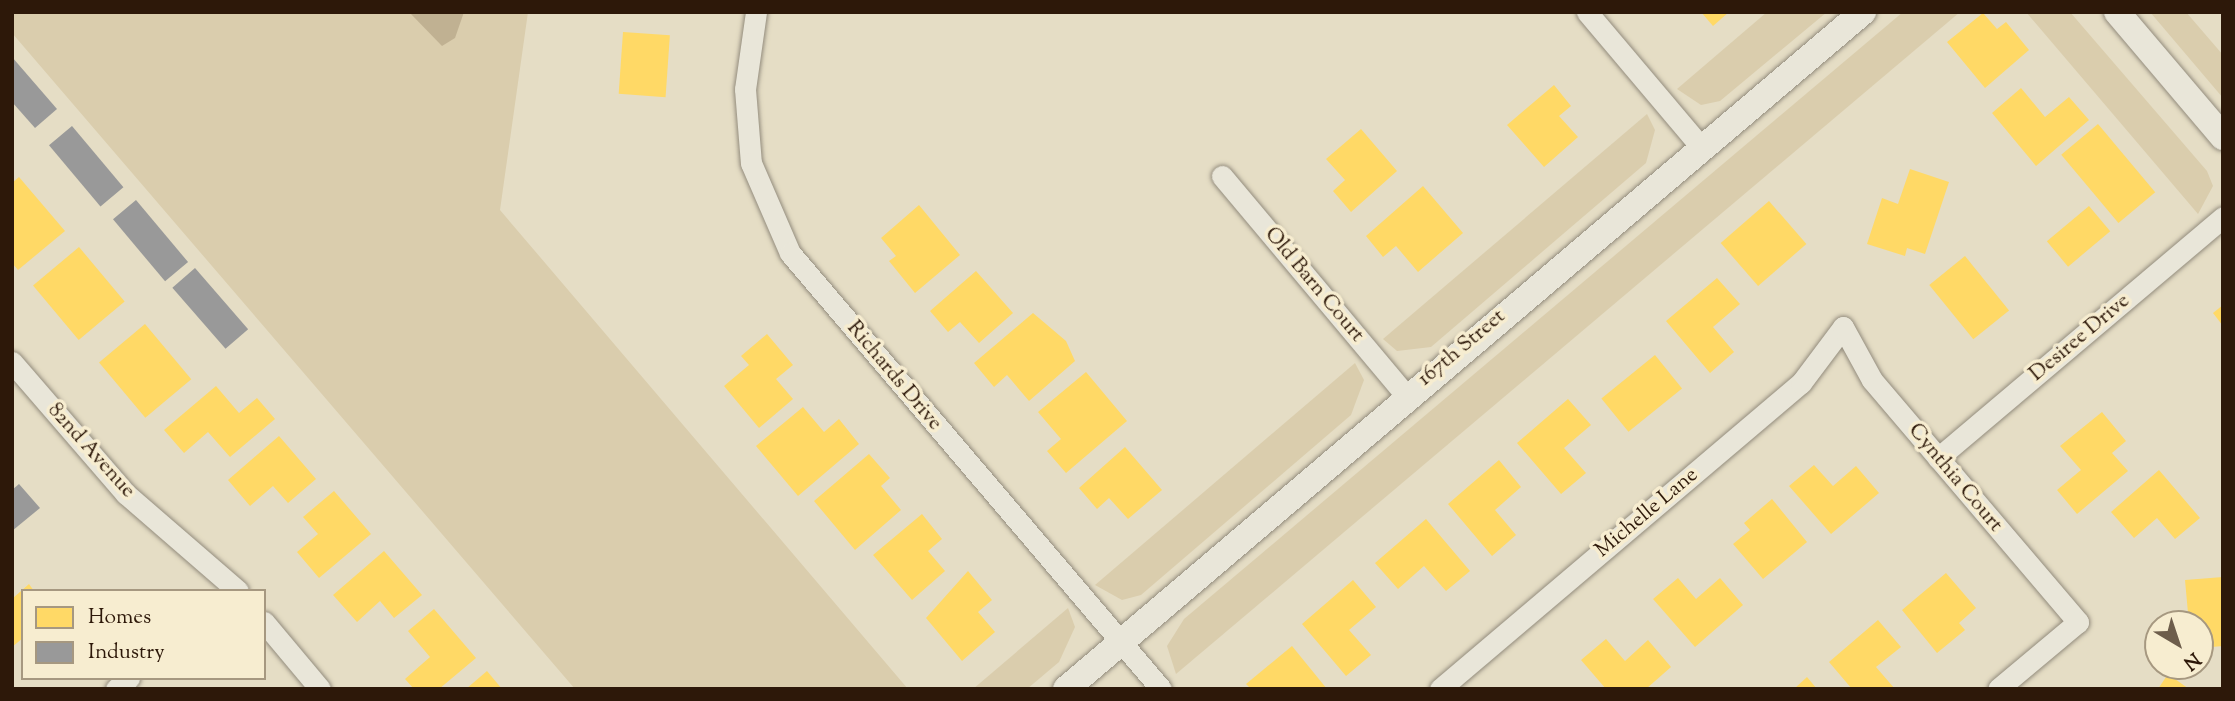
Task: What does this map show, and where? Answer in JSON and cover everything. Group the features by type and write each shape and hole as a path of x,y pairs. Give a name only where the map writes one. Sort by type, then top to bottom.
{"street":[{"name":"Richards Drive","path":"756,12 745,89 751,163 790,253 1161,689"},
{"path":"1587,12 1702,147"},
{"name":"167th Street","path":"1066,689 1406,395 1863,12"},
{"path":"2117,12 2223,137"},
{"name":"Old Barn Court","path":"1222,176 1406,395"},
{"name":"Desiree Drive","path":"1938,458 2223,217"},
{"name":"Cynthia Court","path":"1843,327 1872,380 2078,622 1998,689"},
{"name":"Michelle Lane","path":"1440,689 1801,383 1843,327"},
{"name":"82nd Avenue","path":"12,362 126,494 234,589"},
{"path":"266,624 320,689"}],"shaded area":[{"path":"12,12 528,12 500,210 908,689 575,689 12,33"},
{"path":"409,12 464,12 455,38 442,46"},
{"path":"1767,12 1827,12 1720,101 1701,105 1677,89"},
{"path":"1903,12 1960,12 1176,674 1167,646 1184,619"},
{"path":"2026,12 2070,12 2207,171 2213,186 2198,214"},
{"path":"2150,12 2186,12 2223,55 2223,98"},
{"path":"1647,114 1655,130 1646,163 1431,347 1397,351 1383,339"},
{"path":"1355,363 1364,380 1351,415 1141,595 1122,600 1095,585"},
{"path":"1068,608 1075,627 1059,662 1027,689 973,689"}],"building: Homes":[{"path":"1701,12 1729,12 1713,26"},
{"path":"1983,13 1997,29 2006,22 2029,50 1985,88 1947,42"},
{"path":"623,32 670,35 666,97 619,94"},
{"path":"1554,85 1571,106 1559,116 1578,137 1544,167 1507,125"},
{"path":"2021,88 2045,117 2069,97 2089,120 2036,166 1992,113"},
{"path":"2098,124 2155,192 2118,223 2061,155"},
{"path":"1361,129 1397,171 1351,212 1333,191 1345,180 1326,159"},
{"path":"1910,169 1949,182 1925,254 1907,248 1905,256 1867,244 1882,198 1898,204"},
{"path":"19,177 65,231 18,270 12,263 12,183"},
{"path":"1423,186 1463,233 1418,272 1396,246 1383,257 1366,236"},
{"path":"1769,201 1806,244 1758,286 1721,243"},
{"path":"919,205 960,255 915,293 889,261 896,256 881,238"},
{"path":"2089,206 2110,231 2068,267 2047,241"},
{"path":"79,247 125,301 79,340 33,286"},
{"path":"1965,256 2009,310 1973,339 1929,285"},
{"path":"976,271 1013,313 979,343 960,322 948,332 930,311"},
{"path":"1717,278 1740,304 1713,327 1734,352 1710,373 1666,321"},
{"path":"2223,305 2223,326 2213,313"},
{"path":"1033,313 1066,341 1075,361 1029,401 1007,375 994,387 974,363"},
{"path":"145,324 191,379 145,418 99,363"},
{"path":"767,334 793,365 776,379 793,399 759,428 724,386 749,365 741,356"},
{"path":"1655,355 1682,388 1628,432 1601,398"},
{"path":"1086,372 1127,421 1066,473 1047,451 1061,439 1038,412"},
{"path":"216,386 239,413 257,398 275,419 230,457 208,432 184,453 164,430"},
{"path":"1568,399 1591,425 1564,448 1586,473 1561,494 1517,443"},
{"path":"803,407 824,432 839,419 859,444 798,496 756,446"},
{"path":"2102,412 2126,441 2112,453 2128,471 2077,514 2057,490 2081,470 2060,446"},
{"path":"279,436 316,479 288,503 273,486 250,506 228,480"},
{"path":"1125,447 1162,490 1128,519 1109,498 1097,509 1079,488"},
{"path":"869,454 890,478 881,486 901,510 855,550 814,501"},
{"path":"1499,460 1521,487 1495,510 1516,535 1492,556 1448,504"},
{"path":"1814,465 1833,486 1856,466 1879,493 1831,534 1789,486"},
{"path":"2159,470 2200,518 2175,539 2157,518 2134,538 2111,512"},
{"path":"334,491 371,534 319,578 297,552 318,534 303,517"},
{"path":"1772,499 1807,542 1763,579 1733,544 1750,530 1744,523"},
{"path":"922,514 942,539 928,551 945,571 912,600 873,555"},
{"path":"1426,519 1470,571 1446,591 1424,566 1398,589 1375,563"},
{"path":"384,551 422,595 394,618 380,601 357,622 333,595"},
{"path":"968,571 992,600 978,612 995,632 962,661 926,618"},
{"path":"1946,573 1976,608 1959,623 1965,630 1937,653 1902,610"},
{"path":"2223,577 2223,646 2214,647 2214,610 2188,610 2185,580"},
{"path":"1678,578 1696,599 1720,578 1743,605 1695,647 1653,599"},
{"path":"1353,580 1376,607 1349,630 1371,655 1346,676 1302,624"},
{"path":"21,591 21,640 12,647 12,599"},
{"path":"434,609 476,658 439,689 414,689 405,679 430,657 408,631"},
{"path":"1878,620 1901,647 1876,667 1895,689 1852,689 1829,662"},
{"path":"1606,639 1625,661 1648,640 1671,667 1646,689 1606,689 1581,660"},
{"path":"1292,646 1327,689 1251,689 1246,684"},
{"path":"487,671 502,689 466,689"},
{"path":"1807,677 1817,689 1794,689"},
{"path":"2164,680 2176,680 2189,689 2158,689"}],"building: Industry":[{"path":"12,57 57,109 35,128 12,102"},
{"path":"72,126 123,187 100,207 49,145"},
{"path":"136,200 188,262 165,281 113,219"},
{"path":"195,268 248,329 225,349 172,288"},
{"path":"19,484 40,508 12,531 12,490"}]}
